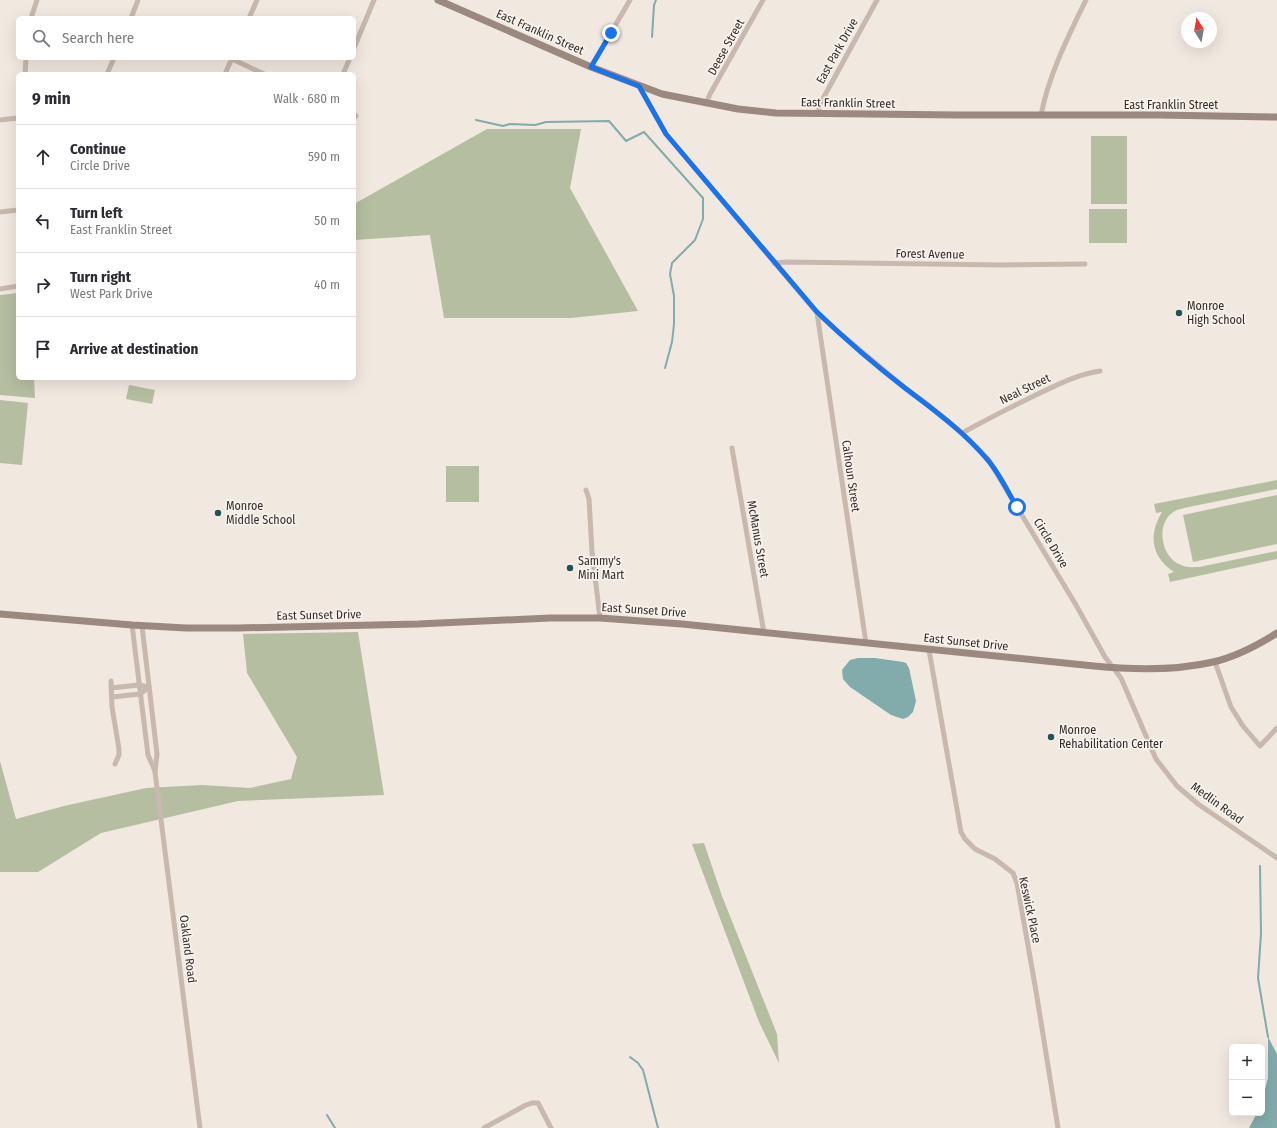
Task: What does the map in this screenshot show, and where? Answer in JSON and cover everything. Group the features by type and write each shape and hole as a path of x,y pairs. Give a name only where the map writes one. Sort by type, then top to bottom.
{"street":[{"path":"32,16 37,0"},
{"path":"132,16 138,0"},
{"path":"250,16 257,0"},
{"path":"356,43 374,0"},
{"name":"East Franklin Street","path":"438,0 591,67 639,86 662,94 706,104 738,109 776,113 1277,117"},
{"path":"591,67 630,0"},
{"name":"Deese Street","path":"706,104 710,94 763,0"},
{"name":"East Park Drive","path":"818,113 820,104 877,0"},
{"path":"1041,115 1043,103 1057,60 1086,0"},
{"path":"25,72 26,60"},
{"path":"109,72 113,60"},
{"path":"226,72 232,60"},
{"path":"234,60 260,72"},
{"path":"344,72 349,60"},
{"name":"Circle Drive","path":"639,86 666,134 817,312 905,388 928,404 962,433 988,459 1076,605 1105,657 1113,668"},
{"path":"0,120 16,118"},
{"path":"0,212 16,210"},
{"name":"Forest Avenue","path":"774,263 1003,265 1085,264"},
{"path":"0,289 16,286"},
{"name":"Calhoun Street","path":"817,312 866,643"},
{"name":"Neal Street","path":"962,433 1009,407 1066,381 1085,374 1100,371"},
{"name":"McManus Street","path":"732,448 764,633"},
{"path":"586,490 589,499 592,552 600,618"},
{"name":"East Sunset Drive","path":"0,614 142,626 186,628 418,624 550,618 600,618 682,624 1113,668 1175,668 1215,662 1260,644 1277,633"},
{"name":"Oakland Road","path":"132,625 148,755 156,772"},
{"name":"Oakland Road","path":"142,626 157,754 156,772 200,1128"},
{"name":"Keswick Place","path":"929,650 960,832 975,849 995,859 1013,873 1017,882 1058,1128"},
{"path":"1215,662 1231,707 1243,726 1260,746 1277,728"},
{"name":"Medlin Road","path":"1113,668 1121,678 1156,759 1177,786 1198,804 1277,858"},
{"path":"111,681 119,749 119,755 115,764"},
{"path":"111,688 139,685 149,687"},
{"path":"112,697 140,694 149,687"},
{"path":"484,1128 532,1103 538,1103 551,1128"}],"green space":[{"path":"487,129 581,129 570,188 638,311 571,318 444,318 430,235 356,240 356,203"},
{"path":"1091,136 1127,136 1127,204 1091,204"},
{"path":"1089,209 1127,209 1127,243 1089,243"},
{"path":"16,293 16,380 34,380 35,398 0,395 0,295"},
{"path":"129,385 155,390 152,404 126,399"},
{"path":"0,400 28,403 22,465 0,463"},
{"path":"446,466 479,466 479,502 446,502"},
{"path":"1277,480 1277,489 1176,510 1169,516 1165,523 1163,539 1168,555 1174,561 1186,567 1199,567 1277,551 1277,559 1170,582 1168,574 1174,572 1160,560 1154,545 1155,529 1162,512 1156,513 1154,504"},
{"path":"1277,495 1277,544 1193,562 1183,515"},
{"path":"358,632 384,795 238,801 101,833 38,872 0,872 0,761 16,819 64,806 146,788 202,785 250,788 291,779 297,757 247,673 243,634"},
{"path":"704,843 722,896 777,1034 779,1063 759,1022 692,844"}],"water":[{"path":"858,658 875,658 906,663 909,668 916,701 913,712 908,717 903,719 891,715 850,687 843,679 842,670 850,660"},
{"path":"1268,1037 1277,1054 1277,1128 1249,1128 1255,1116 1265,1116 1265,1089 1268,1078"}],"waterway":[{"path":"652,37 654,5 656,0"},
{"path":"476,120 503,126 510,124 535,125 546,122 609,121 626,141 644,132 703,198 703,219 695,240 672,263 670,274 674,296 674,324 672,342 665,368"},
{"path":"1260,866 1261,934 1258,978 1268,1037"},
{"path":"630,1057 638,1063 643,1070 658,1128"},
{"path":"327,1115 335,1128"}],"place":[{"name":"Monroe High School","path":"1179,313"},
{"name":"Monroe Middle School","path":"218,513"},
{"name":"Sammy's Mini Mart","path":"570,568"},
{"name":"Monroe Rehabilitation Center","path":"1051,737"}],"route":[{"path":"611,33 591,67 639,86 666,134 817,312 836,330 905,388 928,404 962,433 988,459 1017,507"}]}
